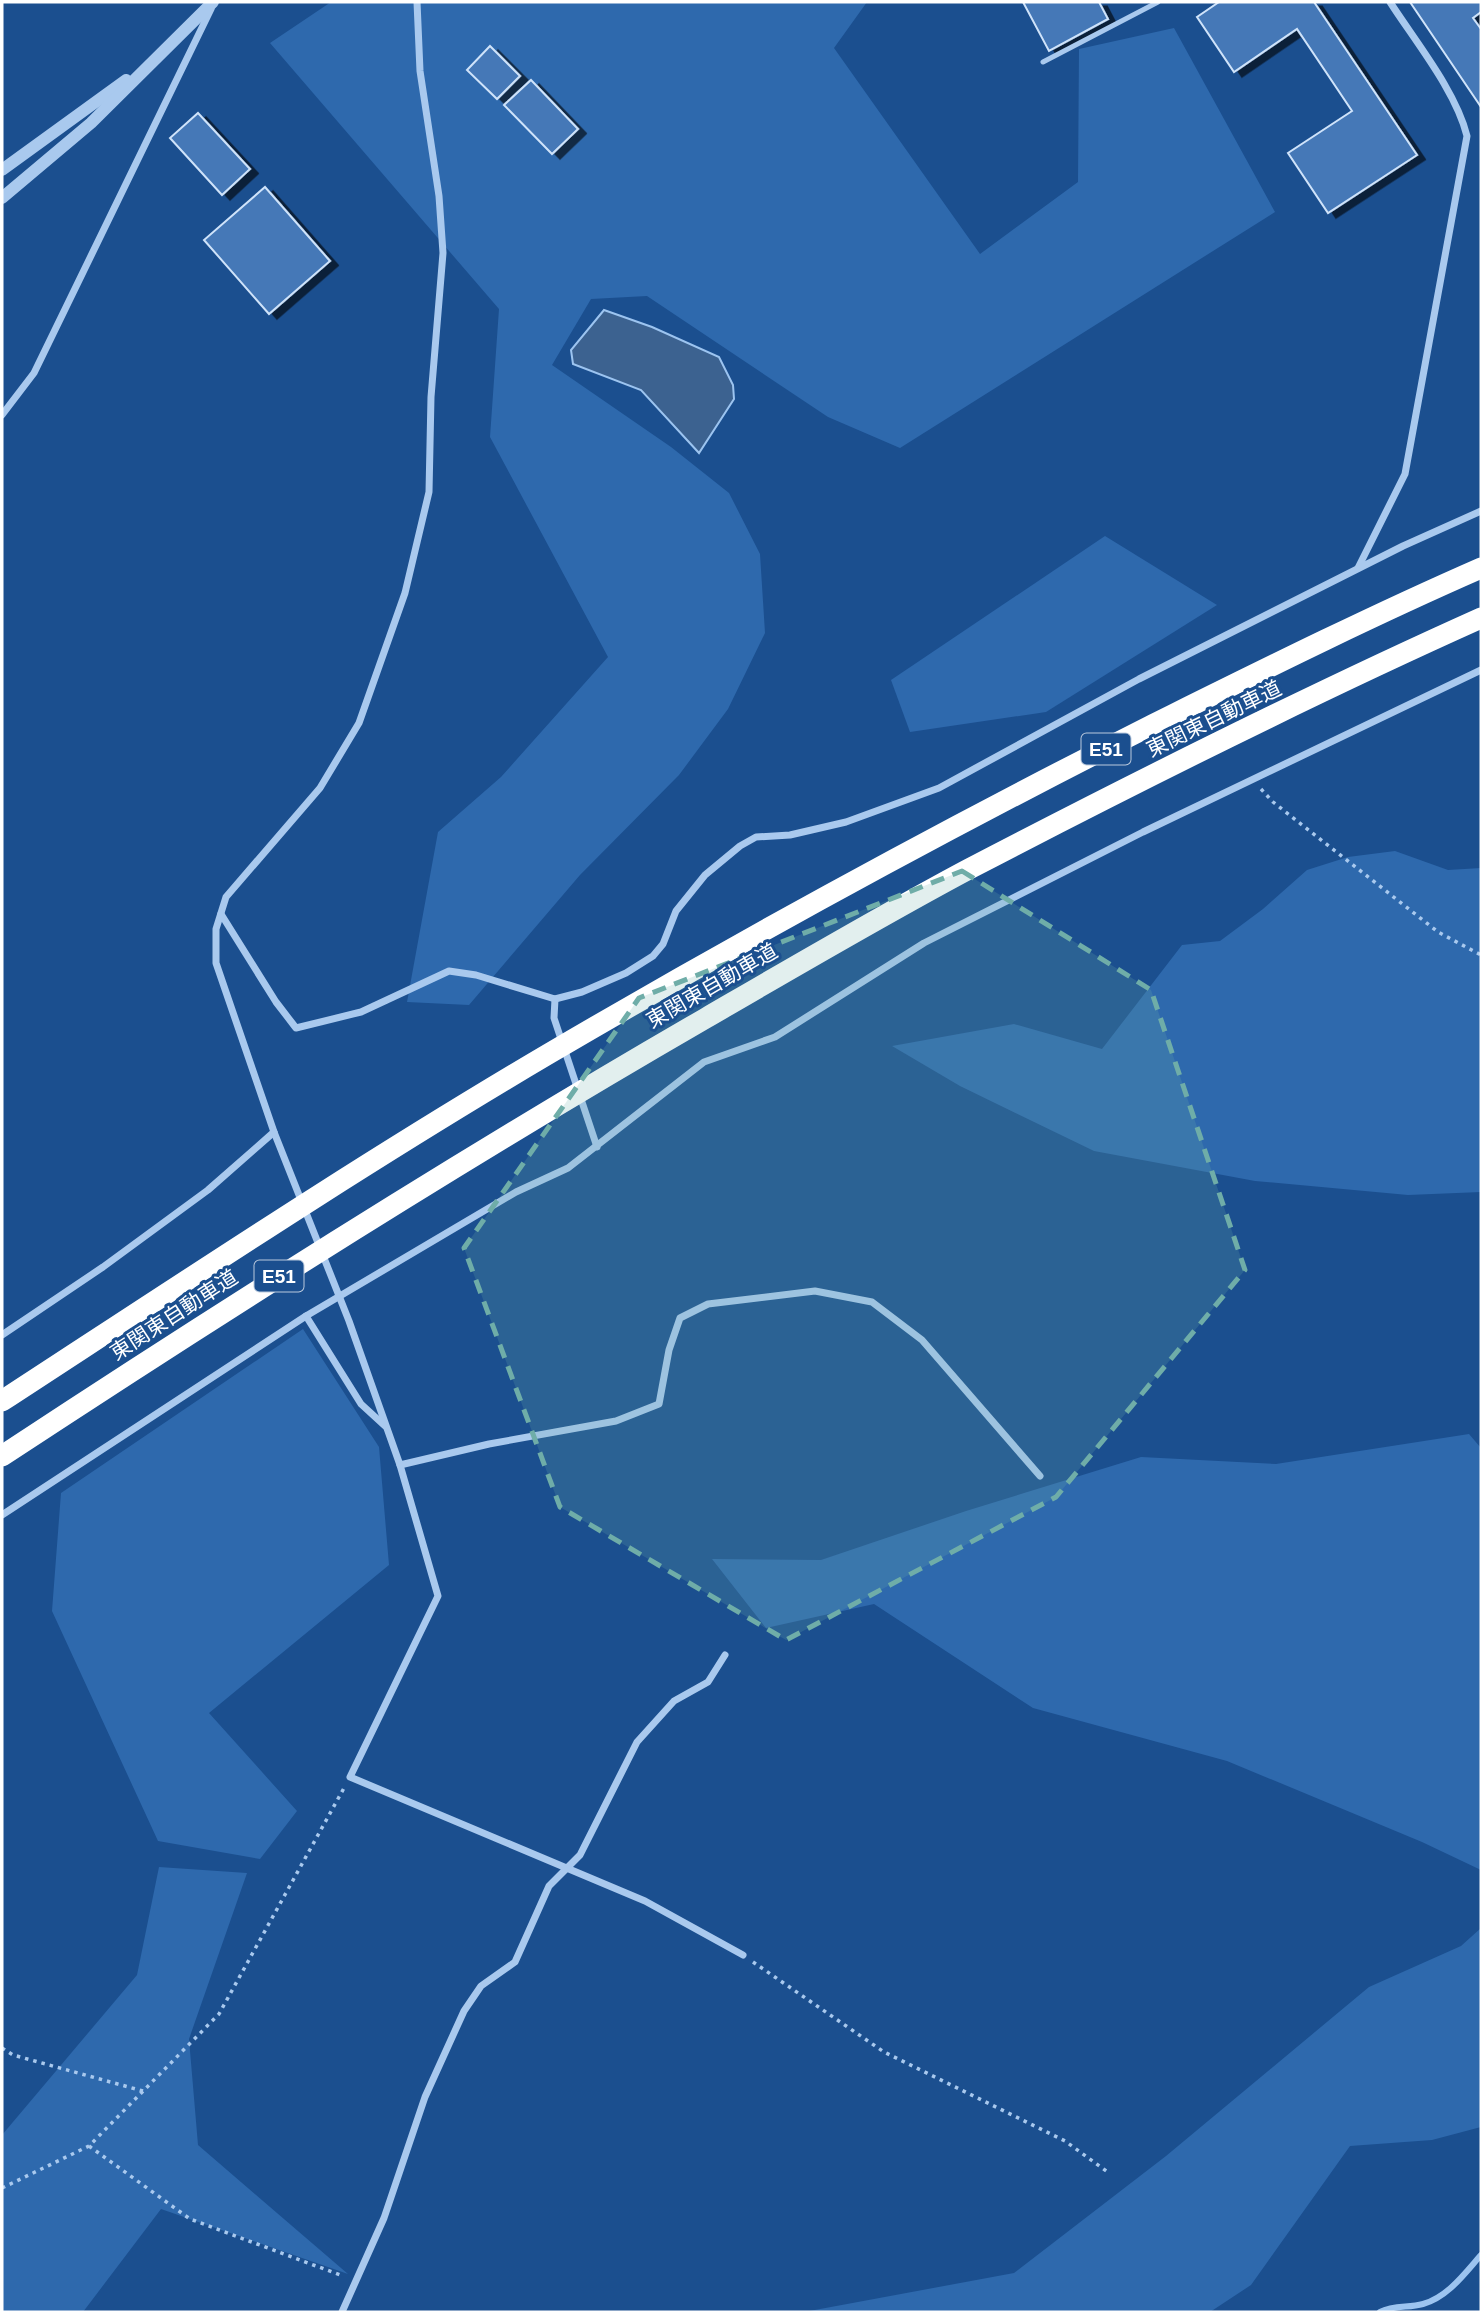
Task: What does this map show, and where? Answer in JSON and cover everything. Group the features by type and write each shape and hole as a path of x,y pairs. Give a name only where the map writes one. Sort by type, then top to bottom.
{"highway":[{"name":"東関東自動車道","path":"2,1401 350,1176 547,1055 738,945 946,830 1101,751 1268,667 1481,568"},
{"name":"東関東自動車道","path":"2,1456 200,1326 560,1102 752,991 965,872 1278,714 1481,618"}],"street":[{"path":"2,198 91,123 214,2"},
{"path":"2,415 34,373 214,2"},
{"path":"417,2 420,71 439,196 443,253 431,397 429,492 405,593 359,723 320,788 226,897 216,929 216,963 274,1132 349,1321 400,1465 438,1596 350,1777 645,1901 743,1955"},
{"path":"1357,569 1405,474 1467,136 1450,95 1390,2"},
{"path":"2,170 160,55"},
{"path":"221,914 276,1002 296,1028 361,1012 449,971 476,975 555,999 582,992 626,973 653,956 663,944 676,911 705,875 740,846 756,837 790,835 846,822 939,788 1139,679 1357,569 1481,511"},
{"path":"2,1515 306,1316 516,1192 568,1168 704,1062 775,1037 924,943 1143,832 1481,670"},
{"path":"555,999 554,1018 597,1147"},
{"path":"2,1335 103,1267 197,1198 274,1132"},
{"path":"400,1465 489,1444 616,1421 660,1404 669,1350 680,1318 708,1304 814,1291 872,1302 922,1340 1040,1476"},
{"path":"306,1316 361,1404 386,1426"},
{"path":"342,2312 384,2218 425,2097 464,2011 481,1986 515,1962 550,1886 580,1855 637,1742 674,1701 708,1682 724,1655"}],"lane":[{"path":"1043,62 1158,2"}],"path":[{"path":"1253,779 1273,802 1438,932 1481,955"},
{"path":"2,2188 89,2146 219,2014 350,1777"},
{"path":"743,1955 884,2052 1065,2141 1109,2174"},
{"path":"2,2048 13,2055 144,2091"},
{"path":"89,2146 190,2219 356,2281"}],"highlighted area":[{"path":"962,871 1151,990 1245,1270 1056,1497 786,1640 560,1507 464,1248 639,998"}],"shaded area":[{"path":"331,2 867,2 834,48 980,254 1078,182 1079,49 1174,28 1275,212 900,448 828,417 647,296 591,299 552,365 671,447 729,493 760,554 765,633 728,709 679,775 580,875 469,1005 407,1002 438,832 501,777 608,657 490,437 499,309 270,43"},
{"path":"604,310 652,327 719,357 733,385 734,399 699,453 641,390 573,364 571,350"},
{"path":"1105,536 1217,605 1046,712 910,732 891,680"},
{"path":"1395,851 1448,870 1481,868 1481,1192 1408,1195 1255,1181 1094,1151 960,1086 892,1046 1014,1024 1102,1049 1182,945 1220,941 1263,909 1307,870 1348,857"},
{"path":"303,1329 379,1447 389,1565 209,1713 297,1811 260,1859 158,1841 52,1611 61,1493"},
{"path":"1469,1434 1481,1448 1481,1870 1422,1842 1227,1761 1033,1708 874,1604 766,1628 712,1559 821,1560 966,1511 1141,1457 1276,1464"},
{"path":"159,1867 247,1873 189,2039 198,2145 348,2274 161,2209 83,2312 2,2312 2,2135 137,1975"},
{"path":"1481,1928 1481,2127 1432,2140 1350,2146 1251,2285 1210,2312 804,2312 1014,2273 1166,2156 1369,1987 1461,1946"}],"building":[{"path":"1023,2 1099,2 1108,19 1049,51"},
{"path":"1219,2 1314,2 1417,155 1328,213 1288,153 1352,111 1297,29 1234,72 1197,17"},
{"path":"1410,2 1481,2 1481,12 1473,18 1481,29 1481,107"},
{"path":"490,46 520,76 497,99 467,70"},
{"path":"531,80 578,129 552,154 504,105"},
{"path":"198,113 250,169 222,195 170,138"},
{"path":"265,187 330,261 269,314 204,240"}],"waterway":[{"path":"1380,2312 1432,2301 1455,2284 1481,2255"}]}
